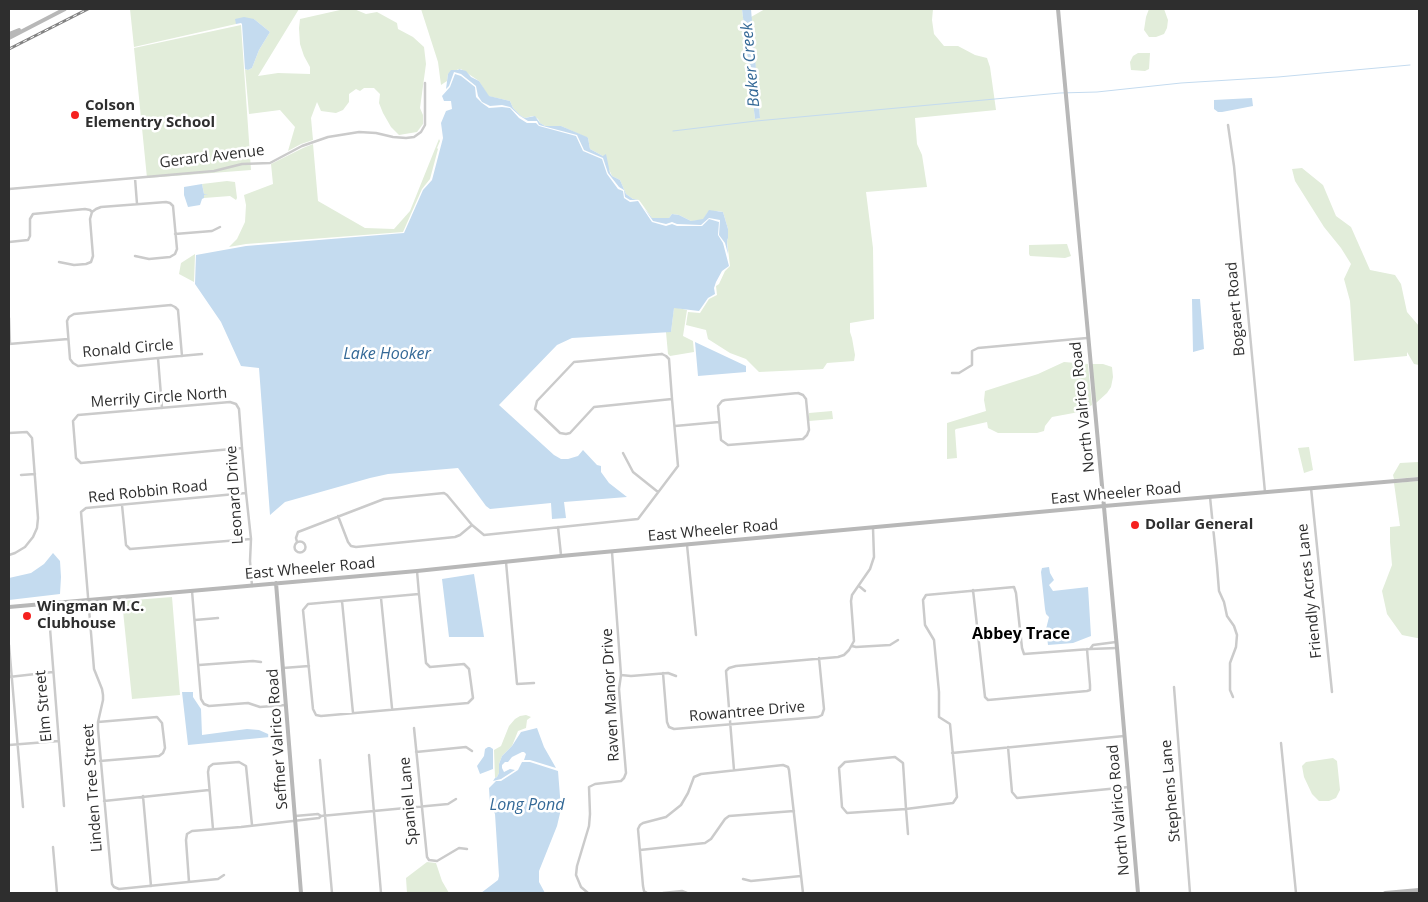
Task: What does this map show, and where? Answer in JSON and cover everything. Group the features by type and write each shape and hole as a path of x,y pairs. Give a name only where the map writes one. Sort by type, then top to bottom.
{"street":[{"path":"9,38 65,9"},
{"name":"North Valrico Road","path":"1058,9 1138,893"},
{"path":"9,34 35,24"},
{"name":"Gerard Avenue","path":"9,189 214,171 242,164 270,163 302,146 328,137 359,132 393,137 414,137 421,132 425,125 425,83"},
{"name":"Bogaert Road","path":"1228,125 1234,166 1265,492"},
{"path":"135,178 137,204"},
{"path":"59,262 74,265 91,262 93,256 90,218 92,212 100,208 170,203 173,206 176,234 177,249 175,254 170,257 149,259 136,256"},
{"path":"9,242 28,240 30,236 30,219 33,214 85,209 92,212"},
{"path":"176,234 212,231 220,227"},
{"name":"Ronald Circle","path":"182,356 178,310 171,305 68,316 70,359 78,366 158,358 182,356 202,354"},
{"path":"9,318 10,344 68,339"},
{"path":"952,373 959,373 972,365 972,351 978,348 1088,338"},
{"path":"298,542 296,535 298,532 384,500 444,493 448,495 472,525 484,535 638,519 678,466 669,359 662,354 574,362 536,401 535,410 560,433 566,434 570,433 594,407 672,399"},
{"path":"158,358 162,408"},
{"path":"798,393 806,399 809,430 808,435 803,439 728,445 721,440 719,422 718,406 722,401 798,393"},
{"name":"Merrily Circle North","path":"236,404 230,402 78,415 73,421 76,458 81,463 242,448"},
{"name":"Leonard Drive","path":"236,404 239,409 252,586"},
{"path":"675,426 719,422"},
{"path":"9,433 26,432 32,438 38,518 37,528 33,537 25,547 9,555"},
{"path":"623,453 633,472 658,492"},
{"path":"21,475 35,474"},
{"name":"East Wheeler Road","path":"9,607 417,571 1104,506 1419,479"},
{"name":"Friendly Acres Lane","path":"1311,488 1332,692"},
{"name":"Red Robbin Road","path":"88,600 81,512 86,508 246,493"},
{"path":"1210,497 1218,591 1238,638 1230,663 1230,690 1233,698"},
{"path":"122,504 126,545 130,550 250,539"},
{"path":"338,516 348,542 351,546 356,547 455,537 472,525"},
{"path":"558,527 561,556"},
{"path":"734,770 726,671 729,668 844,655 852,646 854,635 852,595 870,569 874,557 873,528"},
{"path":"298,542 305,545 305,549 301,553 295,550 295,544 298,542"},
{"path":"687,545 696,635"},
{"name":"Raven Manor Drive","path":"588,893 582,887 576,875 589,826 589,788 595,784 621,781 626,773 619,689 621,675 612,552"},
{"path":"506,562 517,684 534,683"},
{"path":"417,571 426,663 430,667 464,664 469,669 473,698 468,702 316,715 313,709 303,610 308,604 419,594"},
{"name":"Seffner Valrico Road","path":"276,583 302,893"},
{"path":"858,586 865,591"},
{"path":"908,834 906,809 903,763 896,757 845,762 839,768 842,807 847,813 906,809 953,803 957,797 950,726 948,722 939,717 939,692 934,640 926,628 923,600 926,595 1014,587 1024,654 1117,648"},
{"path":"973,590 985,697 988,700 1087,692 1090,690 1088,649"},
{"path":"192,591 201,699 204,704 206,706 248,703 260,707 286,705"},
{"path":"381,598 392,709"},
{"name":"Linden Tree Street","path":"88,600 94,668 103,695 98,722 111,882 114,887 119,889 151,886"},
{"path":"342,601 353,713"},
{"name":"Elm Street","path":"48,604 64,806"},
{"path":"195,620 218,618"},
{"path":"852,646 856,648 890,645 898,640"},
{"path":"1088,649 1093,645 1116,642"},
{"path":"9,644 10,677 23,808"},
{"path":"1100,644 1101,649"},
{"name":"Rowantree Drive","path":"663,673 667,722 674,729 818,717 822,715 824,709 819,658"},
{"path":"199,665 254,660 261,662"},
{"path":"284,668 309,666"},
{"path":"10,677 53,672"},
{"path":"621,675 668,673 676,676"},
{"name":"Stephens Lane","path":"1174,687 1190,893"},
{"path":"98,722 157,717 162,722 165,748 163,753 158,756 100,761"},
{"name":"Spaniel Lane","path":"414,728 426,854 429,860 436,861 459,848 467,850"},
{"path":"952,753 1124,736"},
{"path":"9,745 58,741"},
{"path":"1282,743 1296,893"},
{"path":"1008,747 1012,792 1017,798 1129,787"},
{"path":"416,752 466,748 472,751"},
{"path":"369,755 381,893"},
{"path":"320,760 332,893"},
{"path":"213,830 208,769 213,764 239,762 244,764 252,825"},
{"path":"647,893 644,891 643,886 638,829 640,825 666,817 681,805 694,777 707,773 782,765 788,767 802,893"},
{"path":"104,801 209,790"},
{"path":"143,796 151,886 218,879 224,875"},
{"path":"189,882 186,840 187,834 192,831 252,825 318,814 325,816 448,804 456,799"},
{"path":"640,850 705,844 729,816 794,811"},
{"path":"53,847 57,893"},
{"path":"743,879 751,881 801,876"},
{"path":"1385,893 1419,890"},
{"path":"663,893 682,891 688,893"}],"green space":[{"path":"130,9 299,9 258,76 278,73 310,74 310,67 300,44 300,19 340,10 354,9 366,14 377,12 397,23 398,29 413,37 424,47 426,64 420,108 423,115 423,124 417,132 399,135 391,127 383,113 379,103 380,94 374,88 364,88 360,91 356,89 349,94 349,102 343,110 336,113 321,111 317,102 311,118 313,140 288,151 295,127 280,110 249,114 245,69 252,68 259,50 270,32 254,19 236,19 236,24 134,47"},
{"path":"421,9 742,9 755,119 760,118 751,17 765,9 933,9 934,34 944,46 958,46 975,55 987,58 996,110 915,118 917,144 922,155 927,187 866,192 873,248 874,319 850,323 855,355 854,361 827,363 823,369 759,372 746,359 730,353 708,339 706,330 686,325 688,312 700,313 709,299 717,295 716,286 730,266 727,241 728,229 723,212 708,212 703,220 691,221 672,214 669,218 652,218 639,200 633,199 626,194 620,180 612,176 603,156 590,149 588,138 561,126 545,126 533,116 525,118 521,116 513,108 510,101 488,96 479,81 461,69 448,74 447,81 441,85 438,62"},
{"path":"1149,9 1164,9 1168,20 1164,34 1149,37 1144,30"},
{"path":"241,25 251,170 147,178 134,48"},
{"path":"1138,53 1150,53 1149,69 1145,71 1131,70 1130,62 1133,56"},
{"path":"439,139 430,179 422,189 403,232 246,244 229,247 237,239 245,222 246,205 244,195 273,184 271,164 313,144 318,201 365,228 394,229 410,211"},
{"path":"1302,168 1323,185 1336,216 1351,227 1370,270 1395,275 1401,284 1407,312 1419,326 1419,365 1414,364 1407,352 1407,356 1354,361 1350,301 1344,279 1351,264 1324,227 1295,181 1292,169"},
{"path":"235,182 236,200 230,196 204,198 204,195 207,194 204,194 202,184"},
{"path":"1067,244 1071,256 1065,258 1030,256 1029,254 1029,245"},
{"path":"195,254 194,282 179,274 181,263"},
{"path":"674,307 687,310 683,336 693,341 694,352 670,356 668,354 666,332 671,332"},
{"path":"1064,362 1088,364 1092,405 1079,412 1052,417 1045,426 1044,431 1037,433 998,433 988,428 987,422 956,429 957,458 947,459 947,423 986,411 985,391 1038,374"},
{"path":"1092,364 1103,364 1112,367 1111,387 1096,403"},
{"path":"832,411 833,419 809,421 809,413"},
{"path":"1309,447 1313,470 1304,473 1298,448"},
{"path":"1418,462 1419,477 1394,479 1393,475 1400,463"},
{"path":"1419,481 1419,638 1417,638 1402,635 1387,614 1382,591 1392,565 1390,527 1400,526 1394,483"},
{"path":"172,597 180,695 132,699 122,601"},
{"path":"526,715 531,717 527,720 526,728 518,731 512,746 502,756 499,764 499,773 495,778 494,750 501,746 509,726 515,719"},
{"path":"1333,758 1337,761 1340,790 1336,798 1329,801 1319,801 1312,794 1304,777 1302,766 1306,762"},
{"path":"427,862 436,863 442,881 449,893 407,893 406,878"}],"water":[{"name":"Baker Creek","path":"742,9 751,9 760,118 755,119"},
{"path":"244,17 254,19 270,32 259,50 252,68 248,70 245,69 242,24 236,24 235,19"},
{"path":"459,69 466,71 471,77 479,81 489,96 510,101 513,108 521,116 525,118 535,116 545,126 561,126 587,137 590,149 603,156 606,154 610,173 620,180 626,194 638,200 630,200 625,197 624,190 619,187 608,173 603,158 584,150 577,135 539,125 537,121 528,121 520,116 510,107 502,105 490,106 482,102 478,96 476,86 461,74 454,72 446,89 448,74 451,70"},
{"name":"Lake Hooker","path":"455,74 461,76 475,87 476,97 489,108 510,108 519,118 527,123 536,123 539,126 576,136 583,151 602,159 607,174 618,189 623,191 624,198 630,202 638,201 652,222 666,226 672,224 677,226 702,226 709,219 719,222 718,235 723,243 729,266 722,271 716,282 715,294 708,298 699,311 674,308 671,332 572,338 557,345 499,405 554,455 561,459 578,456 583,450 597,465 601,466 601,472 609,483 627,497 564,502 566,518 552,519 551,503 490,509 458,468 388,474 370,478 285,502 270,515 259,368 241,366 221,322 195,284 196,255 246,246 404,233 423,190 432,180 443,138 441,123 446,111 452,109 451,101 444,101 442,96 450,87"},
{"path":"1252,98 1253,106 1222,112 1214,109 1214,100"},
{"path":"202,184 204,194 208,194 204,195 200,205 188,207 184,195 184,187"},
{"path":"644,208 652,218 669,218 672,214 691,221 703,219 709,210 723,212 728,229 728,254 725,243 719,235 720,220 709,218 701,225 672,222 666,224 653,221"},
{"path":"1192,299 1200,299 1204,349 1193,352"},
{"path":"695,342 746,366 746,372 698,376"},
{"path":"53,553 60,561 60,594 9,600 9,578 31,573 44,564"},
{"path":"1049,567 1054,580 1049,585 1053,591 1088,587 1091,636 1073,643 1048,645 1046,629 1049,617 1045,609 1041,572 1042,568"},
{"path":"474,574 484,637 449,637 442,579"},
{"path":"182,692 193,692 193,697 201,709 202,735 247,729 259,730 270,737 188,745"},
{"path":"537,728 544,747 556,768 524,760 526,754 522,752 502,765 504,772 510,769 515,770 501,779 493,781 499,773 499,764 502,756 512,746 521,732"},
{"path":"488,747 493,749 493,769 480,774 477,766 484,756 485,749"},
{"name":"Long Pond","path":"522,762 530,762 558,771 561,809 557,826 539,871 539,882 545,893 481,893 498,880 499,876 495,814 490,804 489,788 496,781 501,781 518,770"}],"waterway":[{"path":"673,131 756,121 1060,93 1097,92 1181,83 1278,77 1410,65"}],"railway":[{"path":"9,49 88,9"}],"place":[{"name":"Colson Elementry School","path":"75,115"},
{"name":"Dollar General","path":"1135,525"},
{"name":"Wingman M.C. Clubhouse","path":"27,616"}],"district":[{"name":"Abbey Trace","path":"1021,634"}]}
